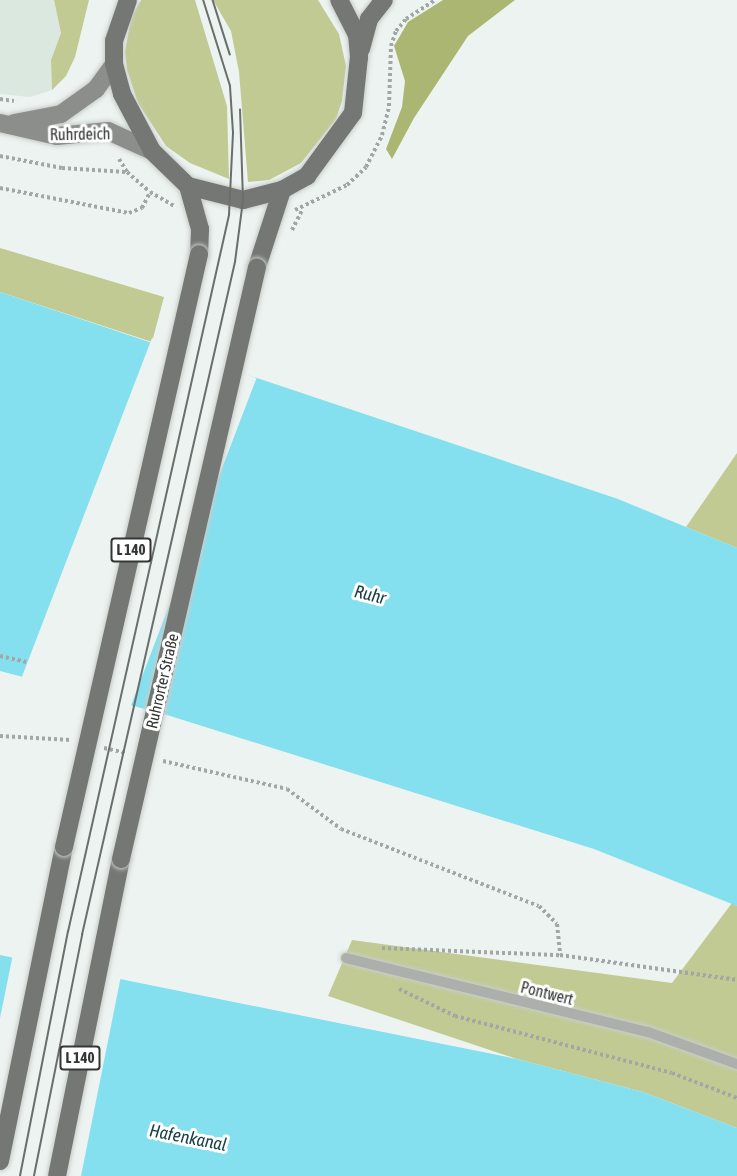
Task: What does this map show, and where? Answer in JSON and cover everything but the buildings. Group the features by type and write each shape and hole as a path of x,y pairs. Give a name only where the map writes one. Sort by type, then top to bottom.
{"main road":[{"path":"128,0 114,41 114,64 122,94 152,151 188,186 243,200 282,190 307,176 353,113 359,57 369,19 384,0"},
{"path":"339,0 357,35 359,57"},
{"name":"Ruhrdeich","path":"3,123 61,114 96,89 114,64"},
{"name":"Ruhrdeich","path":"3,123 57,136 108,131 152,151"},
{"name":"L 140","path":"0,1161 64,847 199,254 200,229 188,186"},
{"name":"Ruhrorter Straße","path":"57,1176 103,939 121,859 257,267 282,190"}],"lane":[{"name":"Pontwert","path":"346,957 648,1032 737,1064"}],"path":[{"path":"302,209 347,185 366,167 382,135 389,106 391,46 396,31 406,19 435,0"},
{"path":"0,99 22,102"},
{"path":"0,156 62,168 127,172 150,192 179,208"},
{"path":"0,188 129,213 142,208 150,192"},
{"path":"0,656 26,662"},
{"path":"0,736 74,741"},
{"path":"96,746 130,754"},
{"path":"153,759 288,789 341,829 539,906 557,924 560,955"},
{"path":"346,957 358,947 560,955 737,980"},
{"path":"389,984 455,1016 672,1073 737,1098"}],"shaded area":[{"path":"0,0 54,0 61,33 51,60 52,90 30,97 0,94"}],"green space":[{"path":"54,0 89,0 75,57 66,76 52,90 51,60 61,33"},
{"path":"141,0 195,0 227,106 229,179 190,163 166,146 138,103 127,70 125,52 131,17"},
{"path":"213,0 318,0 339,34 346,66 342,101 336,119 301,163 269,180 248,182 239,72 231,31"},
{"path":"443,0 515,0 468,36 414,118 392,159 386,149 402,107 405,81 394,46 408,22"},
{"path":"0,248 164,297 152,342 0,292"},
{"path":"737,453 737,548 686,527"},
{"path":"732,903 737,906 737,1128 643,1092 517,1059 328,996 352,940 672,983"}],"water":[{"name":"Ruhr","path":"0,292 618,499 737,548 737,906 594,849 164,714 0,671"},
{"name":"Hafenkanal","path":"0,955 24,960 16,995 106,1016 115,978 517,1059 643,1092 737,1128 737,1176 0,1176"}],"pier":[{"path":"152,338 257,378 126,718 22,678"},
{"path":"13,954 27,960 20,993 104,1013 112,977 121,976 81,1176 0,1176 0,1018"}],"tram line":[{"path":"20,1176 68,932 229,215 233,133 230,86 203,0"},
{"path":"213,0 230,54"},
{"path":"34,1176 82,935 235,262 243,200 240,110"}]}
